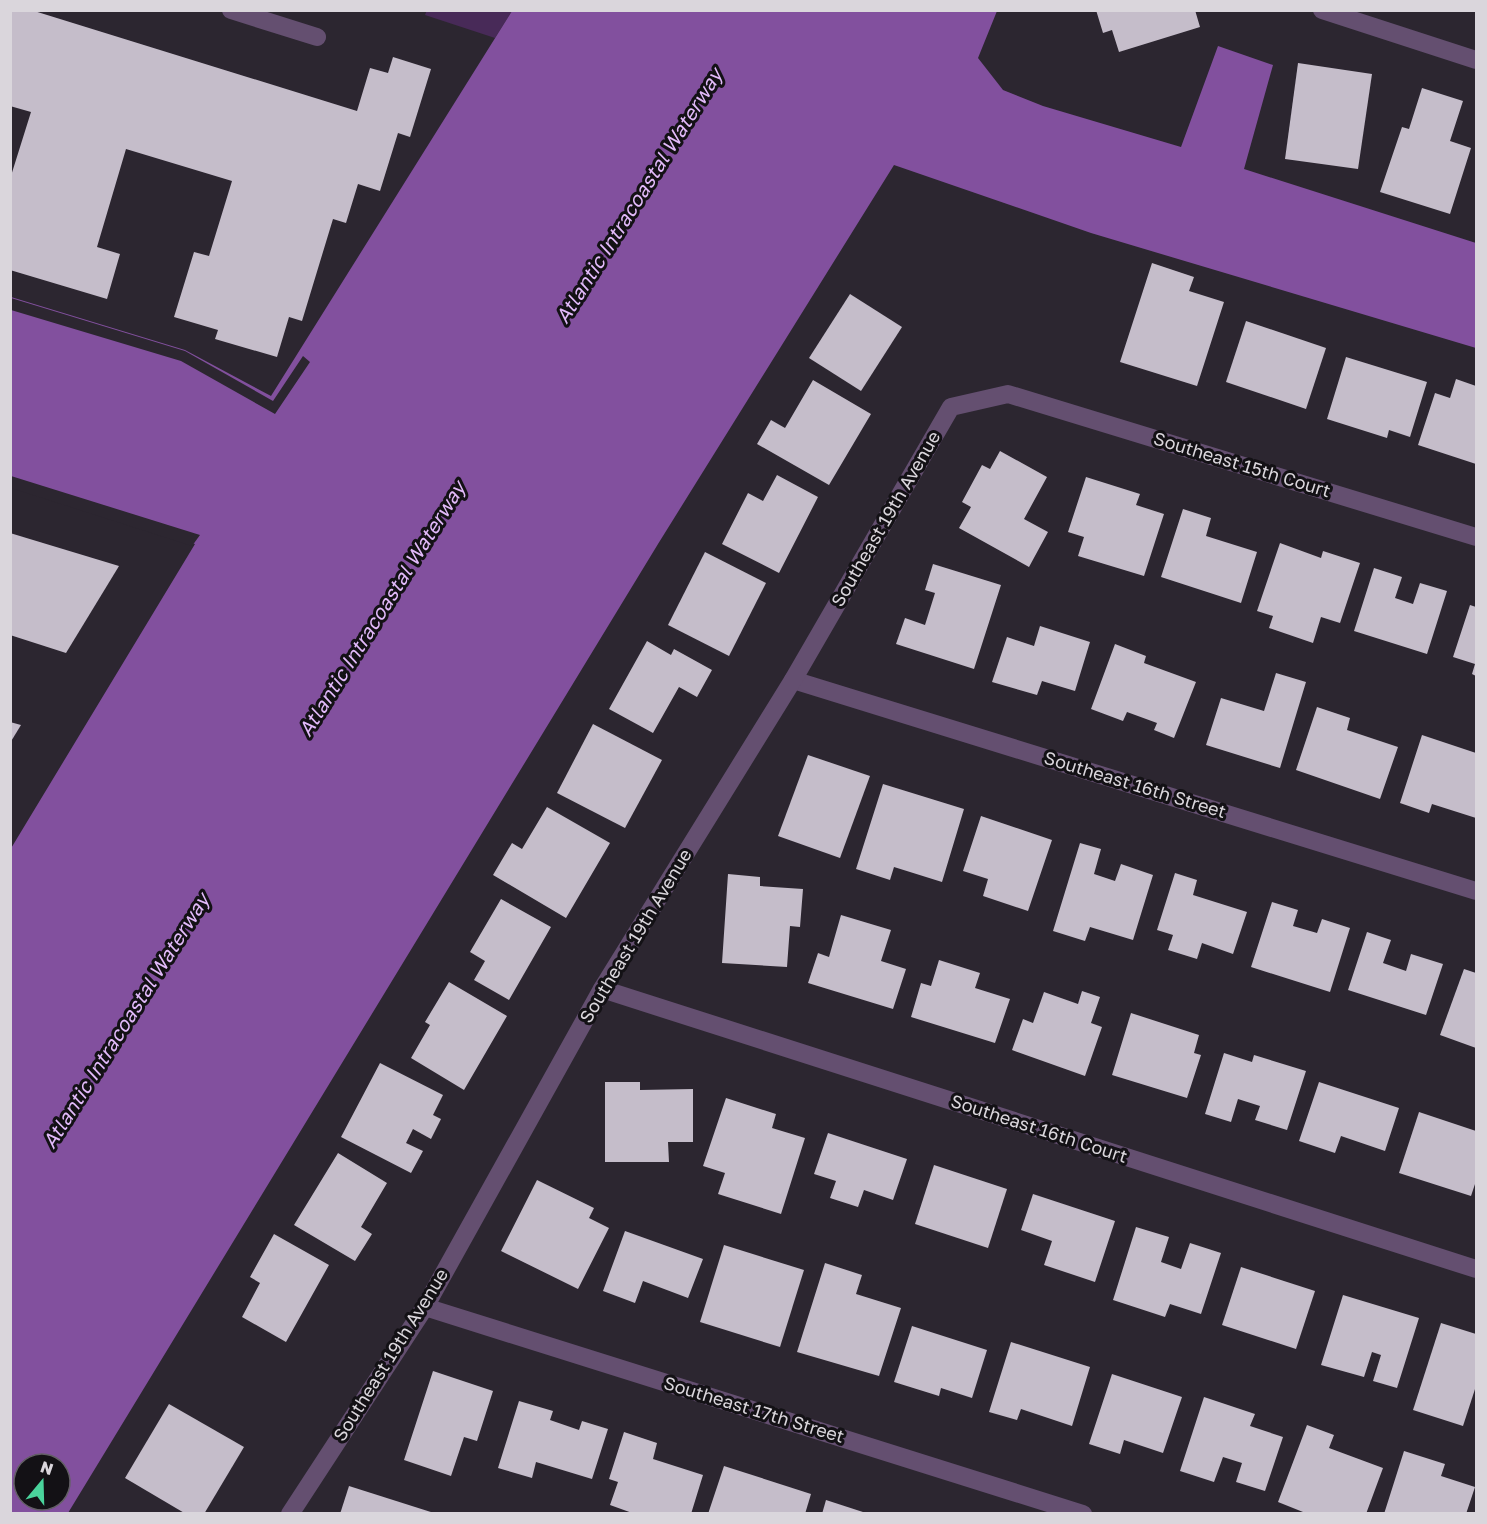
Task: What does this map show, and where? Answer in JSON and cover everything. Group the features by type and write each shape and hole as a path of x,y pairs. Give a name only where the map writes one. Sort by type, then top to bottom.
{"street":[{"path":"231,10 317,38"},
{"path":"1322,10 1476,60"},
{"name":"Southeast 15th Court","path":"1008,394 1476,537"},
{"name":"Southeast 19th Avenue","path":"290,1514 425,1307 602,989 793,680 951,407 1008,394"},
{"name":"Southeast 16th Street","path":"793,680 1476,891"},
{"name":"Southeast 16th Court","path":"602,989 1476,1269"},
{"name":"Southeast 17th Street","path":"425,1307 1083,1514"}],"shaded area":[{"path":"427,10 512,11 495,38 425,15"}],"water":[{"name":"Atlantic Intracoastal Waterway","path":"512,11 997,11 978,58 1003,90 1043,106 1181,147 1218,46 1273,65 1244,169 1476,243 1476,348 1091,233 894,165 658,544 72,1506 72,1452 12,1452 12,1512 68,1513 11,1513 10,850 195,544 11,486 11,297 185,350 271,396"}],"pier":[{"path":"11,298 185,351 273,401 303,356 310,362 275,414 181,361 11,310"},
{"path":"11,476 200,535 192,546 11,488"}],"building":[{"path":"10,10 31,10 357,111 370,68 388,73 393,57 431,69 410,137 398,133 380,191 358,184 346,223 333,219 302,321 289,317 277,357 215,339 218,330 174,317 194,252 209,256 232,181 126,149 97,247 120,254 107,299 10,270 10,179 31,112 10,106"},
{"path":"1096,10 1195,10 1200,27 1119,52 1112,30 1103,33"},
{"path":"1298,63 1372,74 1358,169 1285,159"},
{"path":"1422,88 1463,101 1450,141 1471,148 1450,214 1380,192 1402,127 1409,129"},
{"path":"1152,263 1194,277 1189,291 1224,302 1197,386 1120,362"},
{"path":"850,294 902,327 861,391 809,358"},
{"path":"1246,321 1326,348 1306,409 1226,382"},
{"path":"1346,357 1427,382 1410,437 1389,430 1387,438 1327,419"},
{"path":"1456,379 1476,386 1476,464 1418,445 1435,393 1450,398"},
{"path":"813,380 871,414 829,485 757,444 771,420 785,428"},
{"path":"1000,451 1047,477 1024,519 1048,532 1029,567 959,528 971,507 962,502 982,465 990,469"},
{"path":"777,475 818,497 779,573 722,544 748,493 763,501"},
{"path":"1086,477 1140,494 1136,505 1164,514 1144,576 1078,556 1084,537 1068,532"},
{"path":"1183,509 1211,518 1206,536 1257,552 1241,603 1161,577"},
{"path":"10,533 119,566 66,653 10,635"},
{"path":"1280,543 1321,558 1323,551 1360,563 1340,623 1321,617 1313,643 1269,628 1273,616 1257,611"},
{"path":"705,552 766,583 729,656 668,625"},
{"path":"933,564 1001,585 974,669 896,644 905,618 925,625 935,593 925,590"},
{"path":"1374,568 1402,577 1395,598 1413,604 1420,583 1447,591 1427,654 1354,631"},
{"path":"1470,605 1476,607 1476,676 1472,674 1475,664 1453,657"},
{"path":"1040,626 1090,642 1075,691 1042,681 1037,695 992,682 1007,637 1034,646"},
{"path":"647,641 671,655 674,649 712,670 697,697 679,687 653,733 609,709"},
{"path":"1115,644 1146,656 1144,663 1196,682 1174,738 1154,730 1157,723 1127,712 1123,721 1091,709"},
{"path":"1276,673 1306,682 1280,768 1206,745 1221,698 1264,711"},
{"path":"1317,707 1350,718 1347,730 1398,747 1380,799 1296,770"},
{"path":"10,722 21,725 10,743"},
{"path":"593,724 662,760 625,828 557,793"},
{"path":"1422,735 1476,753 1476,818 1432,804 1429,813 1400,803"},
{"path":"808,755 870,776 840,858 778,836"},
{"path":"883,784 964,809 942,882 894,867 890,880 856,869"},
{"path":"547,807 610,843 566,918 493,875 512,843 522,849"},
{"path":"981,816 1052,840 1028,911 983,896 988,879 963,871"},
{"path":"1080,843 1101,849 1094,874 1115,881 1121,864 1153,875 1133,940 1090,927 1085,941 1053,931"},
{"path":"1175,873 1197,880 1193,895 1247,912 1233,954 1202,943 1197,959 1168,950 1173,935 1157,930"},
{"path":"728,874 760,877 760,886 803,889 800,927 790,926 787,967 722,963"},
{"path":"501,899 551,927 509,1000 474,980 485,961 470,952"},
{"path":"1272,902 1298,910 1293,926 1317,933 1322,919 1350,928 1330,992 1251,967"},
{"path":"841,915 891,930 881,961 906,969 893,1009 808,983 818,953 829,957"},
{"path":"1367,932 1391,940 1383,963 1406,971 1411,954 1443,964 1426,1015 1348,990"},
{"path":"939,960 980,973 975,988 1010,999 995,1043 911,1017 921,983 931,986"},
{"path":"1464,969 1476,973 1476,1048 1440,1035"},
{"path":"449,982 507,1016 464,1090 411,1058 430,1025 425,1022"},
{"path":"1082,991 1100,997 1091,1023 1102,1027 1085,1076 1012,1050 1023,1019 1033,1023 1044,992 1078,1004"},
{"path":"1131,1013 1199,1035 1194,1053 1201,1055 1187,1098 1112,1075"},
{"path":"1224,1053 1252,1062 1254,1055 1306,1071 1287,1130 1255,1120 1260,1106 1238,1099 1231,1122 1205,1114"},
{"path":"380,1063 443,1095 433,1115 441,1119 431,1139 413,1129 406,1143 423,1151 411,1173 341,1137"},
{"path":"605,1082 640,1082 640,1090 693,1089 693,1142 668,1142 669,1162 605,1162"},
{"path":"1319,1082 1399,1108 1385,1151 1341,1136 1335,1153 1299,1141"},
{"path":"726,1098 776,1114 772,1128 805,1138 781,1214 718,1194 725,1173 703,1166"},
{"path":"1419,1112 1476,1131 1476,1181 1471,1196 1399,1173"},
{"path":"828,1133 907,1159 893,1200 864,1190 858,1207 830,1198 836,1181 814,1174"},
{"path":"338,1153 387,1183 361,1227 372,1234 355,1261 294,1225"},
{"path":"934,1165 1007,1189 988,1248 915,1224"},
{"path":"537,1180 594,1208 589,1218 609,1228 578,1289 501,1251"},
{"path":"1033,1194 1115,1221 1095,1282 1044,1265 1052,1241 1021,1230"},
{"path":"1136,1227 1169,1237 1161,1262 1181,1269 1190,1243 1221,1253 1201,1314 1170,1304 1165,1317 1113,1300"},
{"path":"625,1231 703,1259 688,1298 643,1281 635,1303 603,1291"},
{"path":"274,1234 329,1265 286,1342 242,1317 260,1283 250,1277"},
{"path":"724,1245 804,1270 780,1347 700,1322"},
{"path":"825,1263 862,1275 856,1294 901,1308 879,1376 797,1352"},
{"path":"1241,1267 1315,1291 1296,1349 1222,1325"},
{"path":"1343,1295 1419,1318 1397,1388 1373,1381 1381,1355 1372,1352 1364,1377 1321,1365"},
{"path":"1441,1323 1476,1334 1476,1386 1463,1426 1413,1410"},
{"path":"912,1326 987,1350 972,1398 941,1388 939,1396 894,1382"},
{"path":"1011,1342 1090,1367 1072,1426 1021,1409 1017,1420 989,1412"},
{"path":"433,1371 493,1391 477,1441 464,1437 451,1476 404,1460"},
{"path":"1112,1374 1182,1397 1163,1453 1124,1440 1120,1454 1089,1444"},
{"path":"1204,1397 1255,1414 1250,1426 1283,1437 1265,1491 1236,1482 1242,1463 1223,1457 1214,1482 1180,1471"},
{"path":"519,1401 553,1411 550,1420 579,1430 582,1421 608,1429 592,1479 536,1462 532,1478 498,1468"},
{"path":"169,1404 244,1447 204,1514 186,1514 125,1478"},
{"path":"1307,1425 1334,1435 1329,1448 1383,1468 1366,1514 1308,1514 1278,1502"},
{"path":"624,1432 657,1443 653,1459 703,1475 691,1514 635,1514 610,1505 618,1482 609,1479"},
{"path":"1404,1451 1445,1464 1441,1476 1475,1487 1466,1514 1384,1514"},
{"path":"724,1466 811,1494 805,1514 708,1514"},
{"path":"349,1486 434,1513 434,1514 340,1514"},
{"path":"826,1500 866,1513 822,1514"}]}
